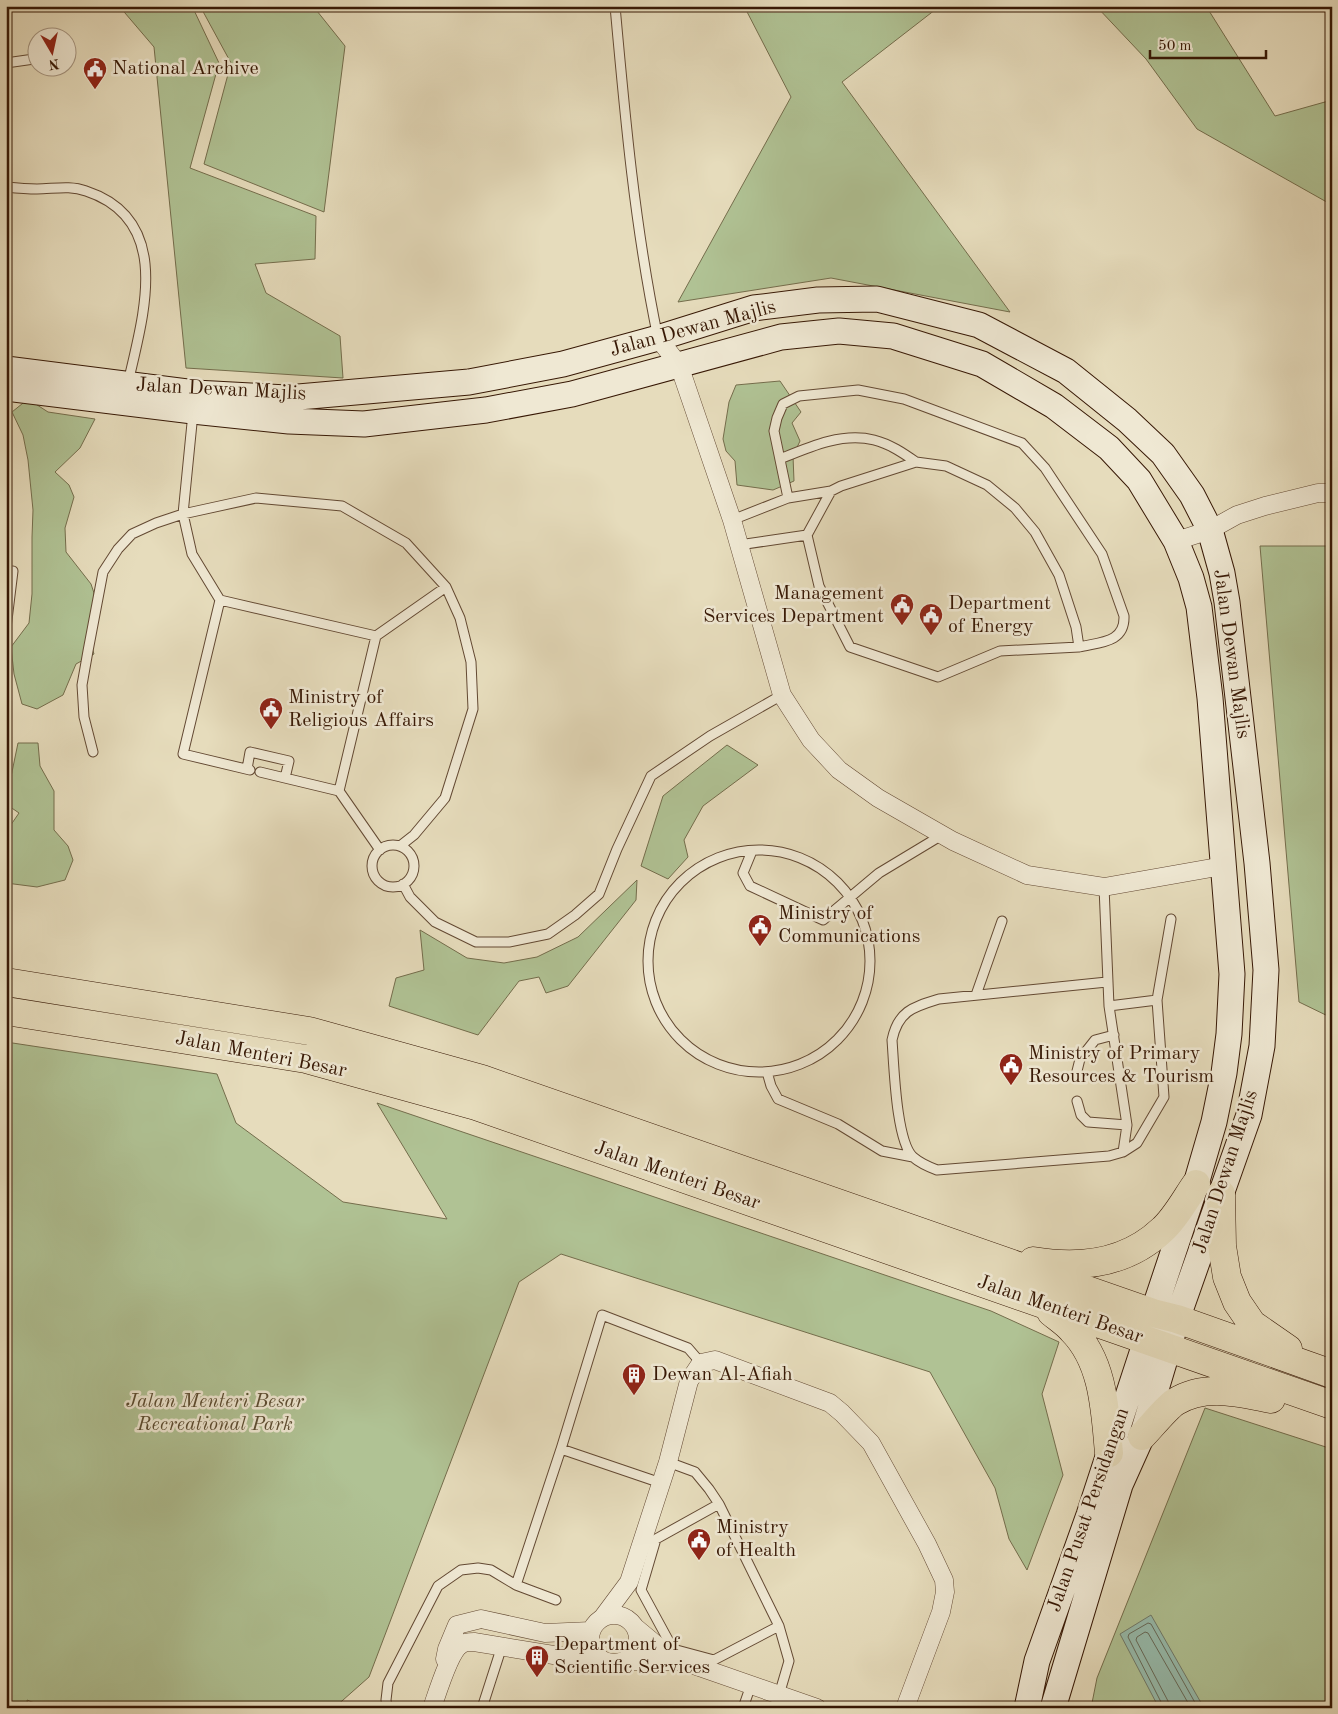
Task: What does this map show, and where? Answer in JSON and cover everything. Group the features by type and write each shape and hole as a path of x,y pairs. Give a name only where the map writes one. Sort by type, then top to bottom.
{"main road":[{"name":"Jalan Menteri Besar","path":"6,982 309,1031 482,1079 1322,1370"},
{"name":"Jalan Menteri Besar","path":"6,1011 306,1059 476,1106 1332,1405"},
{"path":"978,1252 1058,1265 1104,1262 1136,1250 1163,1230 1196,1184"},
{"path":"1221,1194 1222,1246 1227,1278 1237,1302 1252,1324 1322,1370"},
{"path":"1040,1303 1072,1330 1084,1345 1096,1367 1104,1399 1109,1453"},
{"path":"1142,1436 1175,1402 1198,1393 1227,1390 1332,1410"}],"street":[{"name":"Jalan Dewan Majlis","path":"194,402 287,398 469,382 563,364 658,338 754,308 818,300 877,299 979,324 1066,372 1127,420 1163,454 1192,495 1210,530 1222,573 1257,863 1266,970 1262,1046 1249,1115 1221,1194 1165,1316"},
{"name":"Jalan Dewan Majlis","path":"6,388 126,394 194,402 289,420 364,424 486,410 553,398 781,336 839,331 893,336 982,364 1054,406 1109,448 1139,480 1176,541 1191,578 1199,608 1210,698 1232,974 1229,1034 1224,1073 1214,1122 1196,1184 1165,1316"},
{"path":"658,338 679,365 732,520 782,695 811,740 839,770 878,798 942,835 1027,875 1104,887 1223,866"},
{"name":"Jalan Dewan Majlis","path":"6,369 126,394"},
{"path":"1176,541 1210,530 1237,515 1265,506 1318,493 1332,493"},
{"path":"1191,578 1222,573"},
{"name":"Jalan Pusat Persidangan","path":"1053,1708 1120,1485 1142,1436 1157,1344 1165,1316"},
{"name":"Jalan Pusat Persidangan","path":"1027,1708 1037,1661 1109,1453 1157,1344"},
{"path":"682,1660 606,1662 592,1650 590,1641 591,1631 628,1582 668,1462 689,1381 701,1364 715,1360 830,1403 842,1413 871,1443 927,1544 944,1580 945,1592 941,1612 905,1708"},
{"path":"625,1661 638,1646 639,1637 633,1624 628,1582"},
{"path":"603,1617 612,1614 622,1615 660,1648 682,1660 818,1708"},
{"path":"443,1677 447,1649 457,1625 482,1619 545,1633 591,1631"},
{"path":"432,1708 443,1677 457,1648 463,1643 474,1642 572,1658 598,1657"}],"lane":[{"path":"615,6 630,171 647,283 658,338"},
{"path":"6,63 28,61"},
{"path":"6,187 85,190 124,212 135,230 143,252 147,280 145,306 126,394"},
{"path":"788,498 774,431 783,404 799,396 858,390 904,399 1022,443 1045,468 1102,554 1124,616 1124,626 1121,633 1112,639 1079,647 1000,651 938,677 850,647 819,586 807,535 830,492"},
{"path":"194,402 183,514 192,554 220,600 183,754 248,770 250,752 289,760 285,778"},
{"path":"780,459 815,445 845,438 874,440 897,449 916,462"},
{"path":"732,520 788,498 830,492 841,486 916,462 946,466 988,485 1014,508 1035,532 1059,575 1076,627 1079,647"},
{"path":"93,752 84,717 82,686 103,572 132,534 183,514 256,498 342,506 406,543 446,587 460,618 470,658 473,709 445,798 414,835 400,846"},
{"path":"739,546 807,535"},
{"path":"6,571 13,571 6,628"},
{"path":"338,791 376,636 446,587"},
{"path":"220,600 376,636"},
{"path":"403,884 410,897 435,922 476,942 509,942 548,934 575,915 599,894 617,848 651,776 710,736 782,695"},
{"path":"260,772 338,791 380,850"},
{"path":"752,850 743,873 750,886 823,920 879,873 942,835"},
{"path":"386,846 400,846 412,856 413,872 403,884 388,886 376,877 373,862 375,855 380,850 386,846"},
{"path":"752,850 774,850 804,858 830,874 851,897 865,924 871,953 869,984 859,1012 841,1037 817,1056 789,1068 759,1073 728,1069 700,1057 677,1037 659,1013 649,984 647,954 653,924 667,897 688,874 714,859 752,850"},
{"path":"1104,887 1109,1006 1127,1125 1123,1152"},
{"path":"1108,982 939,999 914,1007 903,1016 894,1028 892,1040 901,1125 906,1145 913,1156 925,1165 937,1170 1109,1156 1123,1152 1137,1143 1164,1097 1165,1090 1157,1000 1170,919"},
{"path":"976,996 1002,921"},
{"path":"1109,1006 1157,1000"},
{"path":"1077,1071 1080,1059 1095,1040 1114,1035"},
{"path":"767,1072 771,1086 778,1099 838,1124 882,1151 913,1156"},
{"path":"1077,1101 1081,1115 1088,1122 1127,1125"},
{"path":"516,1584 561,1449 602,1315 688,1348 701,1364"},
{"path":"561,1449 661,1483"},
{"path":"668,1462 695,1472 709,1489 719,1504 779,1626 790,1662 779,1695"},
{"path":"719,1504 656,1539 641,1590 673,1649 714,1660 779,1626"},
{"path":"387,1708 388,1683 438,1586 461,1570 478,1568 492,1570 516,1584 556,1600"},
{"path":"482,1708 502,1646"},
{"path":"743,1708 751,1685"}],"green space":[{"path":"119,6 192,6 219,63 190,168 316,216 315,259 255,264 266,293 340,336 343,378 186,368 154,47"},
{"path":"200,6 313,6 345,46 324,212 204,164 231,63"},
{"path":"744,6 940,6 842,82 1010,312 831,278 678,302 791,97"},
{"path":"1096,6 1206,6 1275,116 1332,100 1332,205 1197,129 1146,59"},
{"path":"780,381 801,412 792,423 800,441 793,456 794,481 773,490 737,485 735,461 726,451 723,439 729,402 736,385"},
{"path":"28,399 48,412 95,419 80,448 55,472 69,485 74,497 65,528 66,552 91,584 94,593 90,641 94,654 76,664 63,695 37,709 22,704 14,674 11,647 29,623 32,594 33,510 28,460 23,435 12,412"},
{"path":"1260,546 1332,546 1332,1018 1299,1002"},
{"path":"18,743 38,743 40,766 54,791 54,830 68,846 73,860 65,880 37,887 6,883 6,832 19,813 6,804 6,801"},
{"path":"727,745 758,765 703,806 684,840 688,857 668,879 641,866 663,796"},
{"path":"637,880 636,900 568,986 546,993 539,977 519,981 478,1035 389,1006 396,978 424,970 420,930 467,958 504,963 537,957 578,937"},
{"name":"Jalan Menteri Besar Recreational Park","path":"6,1042 217,1074 236,1123 343,1202 447,1219 377,1103 991,1311 1059,1342 1042,1394 1063,1475 1027,1570 1009,1539 995,1488 930,1372 561,1254 519,1282 369,1677 334,1708 47,1708 27,1700 28,1708 6,1708"},
{"path":"1205,1408 1332,1449 1332,1708 1091,1708 1097,1678"}],"water":[{"path":"1151,1615 1204,1708 1159,1708 1120,1634"}],"place":[{"name":"National Archive","path":"95,90"},
{"name":"Management Services Department","path":"902,626"},
{"name":"Department of Energy","path":"931,636"},
{"name":"Ministry of Religious Affairs","path":"271,730"},
{"name":"Ministry of Communications","path":"760,947"},
{"name":"Ministry of Primary Resources & Tourism","path":"1011,1086"},
{"name":"Dewan Al-Afiah","path":"634,1396"},
{"name":"Ministry of Health","path":"699,1561"},
{"name":"Department of Scientific Services","path":"537,1678"}]}
